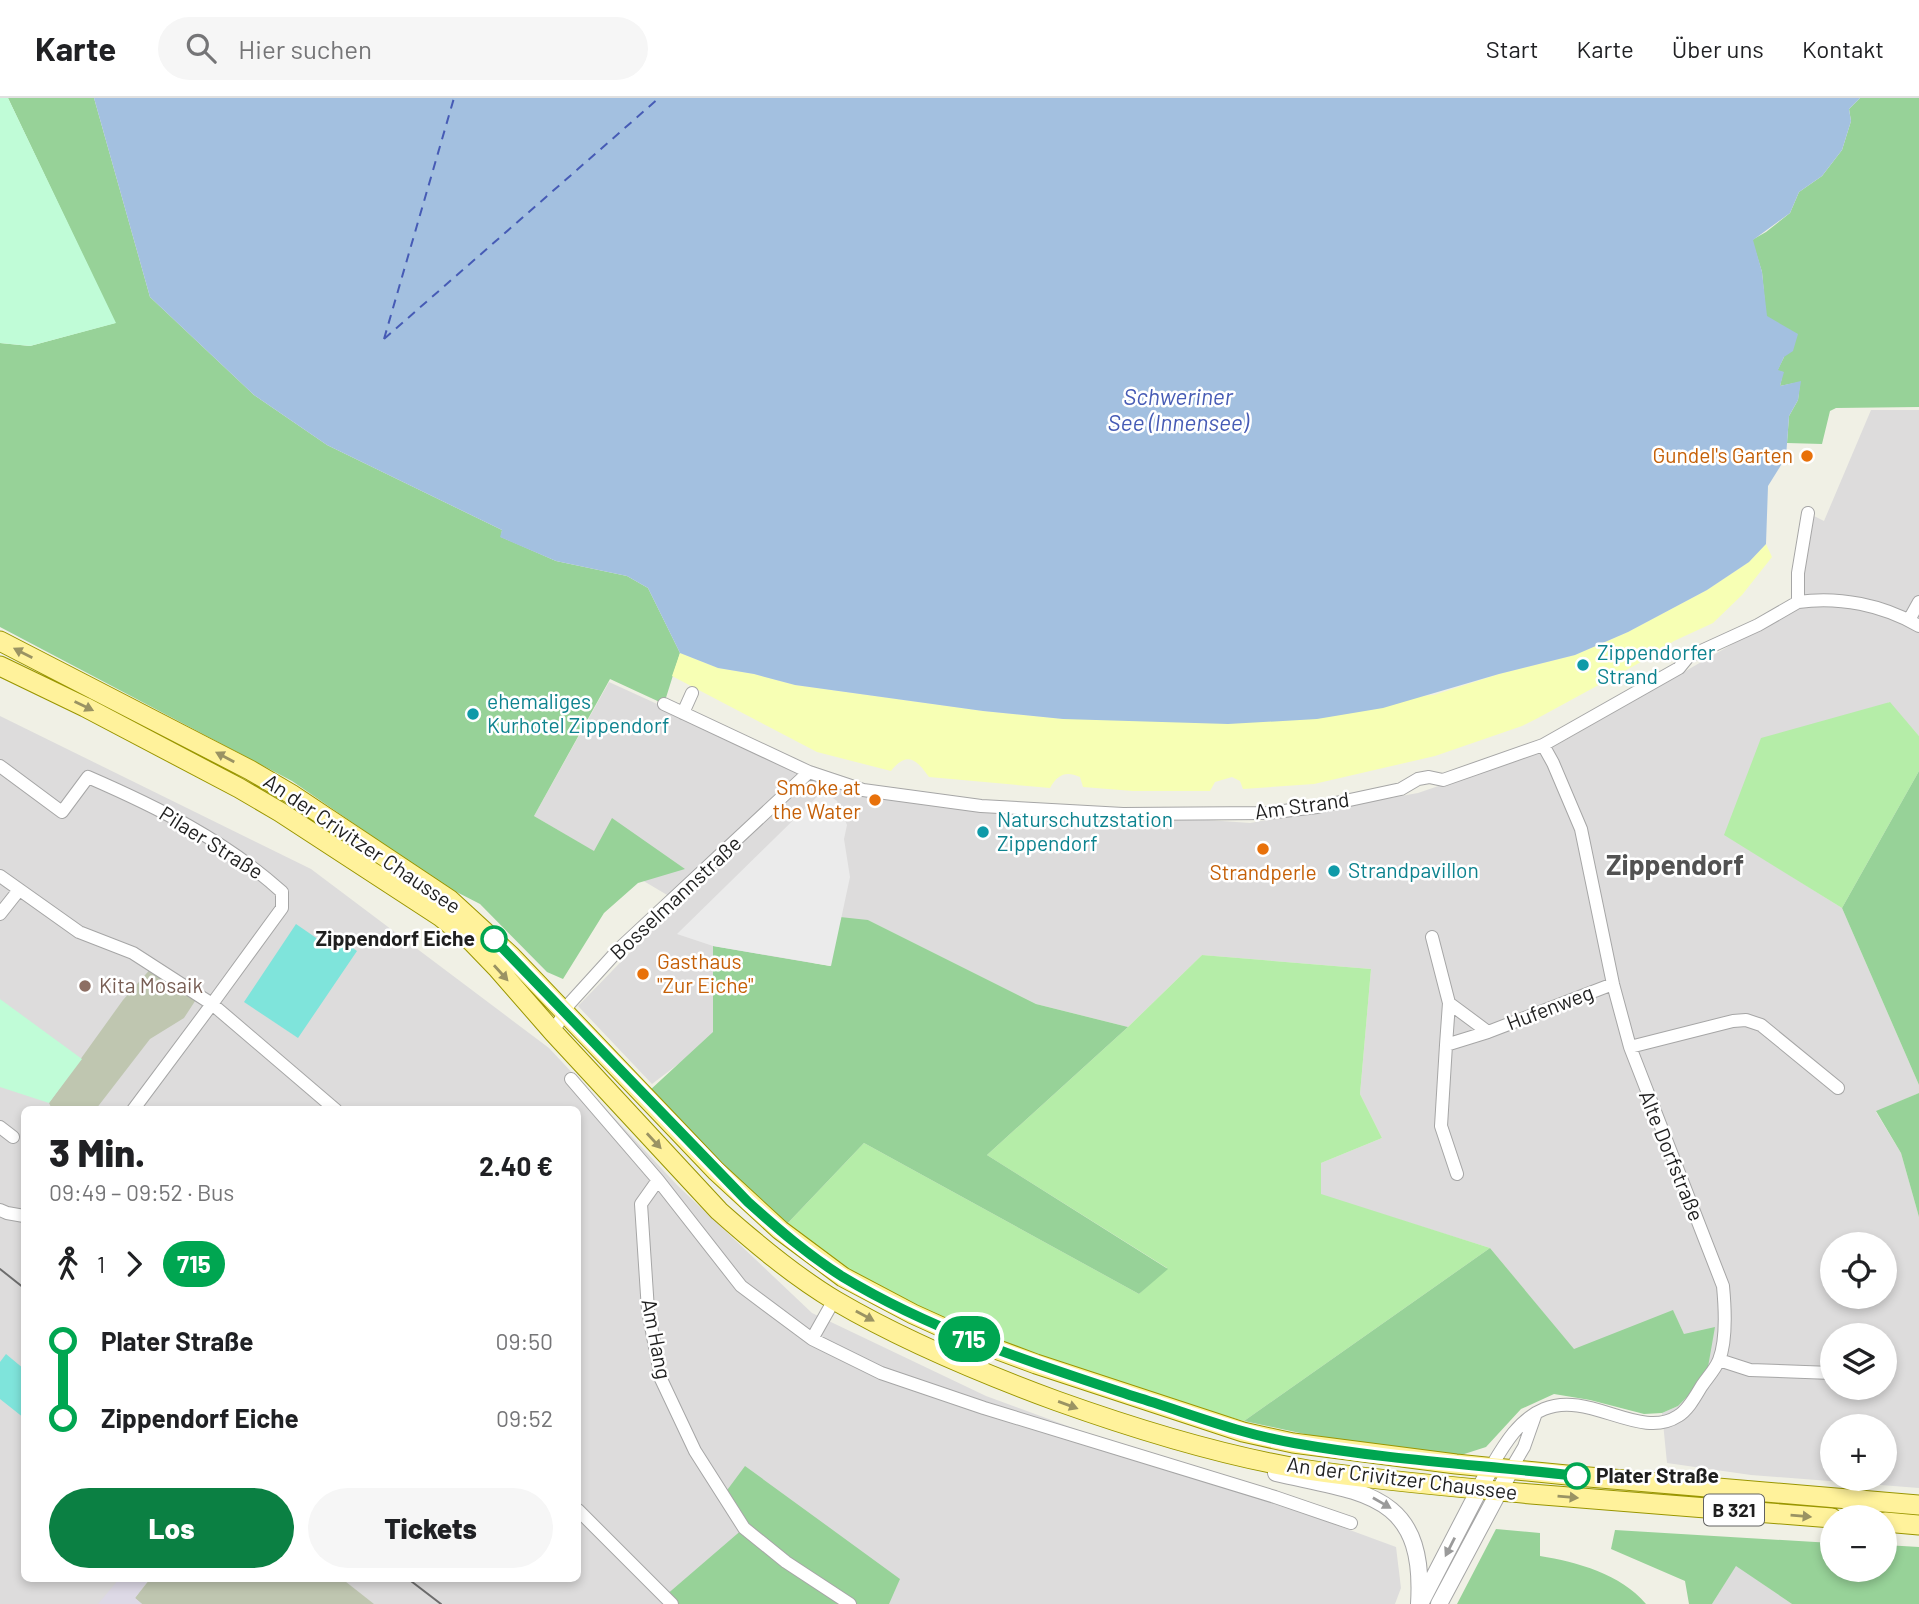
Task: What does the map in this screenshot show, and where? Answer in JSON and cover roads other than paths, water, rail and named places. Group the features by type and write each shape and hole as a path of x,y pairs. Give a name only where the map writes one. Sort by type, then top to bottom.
{"main road":[{"name":"An der Crivitzer Chaussee","path":"0,641 291,794 450,900 482,927 716,1171 780,1230 843,1276 913,1314 966,1338 1036,1364 1255,1435 1333,1450 1754,1492 1919,1505"},
{"name":"An der Crivitzer Chaussee","path":"0,666 85,707 239,788 441,918 471,942 498,969 719,1211 777,1259 834,1300 979,1372 1107,1419 1257,1460 1380,1479 1820,1517"},
{"path":"1897,1523 1919,1525"}],"street":[{"path":"1808,513 1798,573 1798,602 1831,599 1850,602 1914,623 1919,602"},
{"name":"Am Strand","path":"664,704 809,772 863,790 981,806 1123,814 1267,813 1317,807 1401,789 1419,779 1429,777 1443,780 1543,745 1679,668 1688,657 1758,625 1798,602"},
{"path":"683,713 692,693"},
{"name":"Alte Dorfstraße","path":"1491,1467 1513,1434 1536,1413 1558,1405 1575,1404 1642,1422 1670,1421 1685,1409 1719,1360 1724,1324 1723,1286 1630,1047 1613,984 1579,822 1543,745"},
{"name":"Pilaer Straße","path":"0,766 62,811 88,777 129,795 188,825 259,871 282,892 282,908 212,1004"},
{"name":"Bosselmannstraße","path":"553,1032 570,1003 620,948 809,772"},
{"path":"0,876 79,932 133,953 212,1004 331,1106"},
{"path":"0,914 19,890"},
{"path":"1432,937 1450,1003 1441,1126 1457,1174"},
{"name":"Hufenweg","path":"1446,1045 1488,1032 1613,984"},
{"name":"Hufenweg","path":"1450,1003 1488,1032"},
{"path":"136,1106 212,1004"},
{"path":"1630,1047 1733,1021 1752,1021 1761,1025 1838,1088"},
{"path":"571,1079 658,1180"},
{"path":"0,1127 13,1137"},
{"name":"An der Crivitzer Chaussee","path":"658,1180 741,1286 812,1339 881,1373 1351,1523"},
{"name":"Am Hang","path":"658,1180 640,1204 648,1310 661,1379 695,1451 744,1528 786,1562 850,1604"},
{"path":"0,1210 21,1215"},
{"path":"812,1339 834,1300"},
{"path":"1719,1360 1750,1370 1820,1372"},
{"path":"1810,1372 1820,1377"},
{"path":"1439,1604 1524,1447 1536,1413"},
{"name":"B 321","path":"1107,1419 1146,1437 1181,1448 1363,1493 1394,1510 1402,1520 1418,1561 1420,1604"},
{"path":"1420,1604 1491,1467"},
{"path":"581,1513 672,1604"}],"water":[{"name":"Schweriner See (Innensee)","path":"94,98 1860,98 1849,109 1851,121 1842,150 1822,176 1799,192 1790,213 1753,240 1762,272 1767,316 1798,334 1793,351 1784,357 1778,370 1784,372 1780,386 1801,381 1798,400 1789,416 1786,457 1768,486 1766,544 1749,562 1707,590 1628,632 1575,655 1383,708 1317,719 1228,724 1063,719 983,711 795,685 718,668 680,653 648,588 627,576 556,561 500,537 502,530 327,445 254,395 150,297"}],"tram line":[{"path":"0,1269 21,1286"},
{"path":"412,1582 441,1604"}],"place":[{"name":"Gundel's Garten","path":"1807,456"},
{"name":"Zippendorfer Strand","path":"1583,665"},
{"name":"ehemaliges Kurhotel Zippendorf","path":"473,714"},
{"name":"Smoke at the Water","path":"875,800"},
{"name":"Naturschutzstation Zippendorf","path":"983,832"},
{"name":"Strandperle","path":"1263,849"},
{"name":"Strandpavillon","path":"1334,871"},
{"name":"Zippendorf Eiche","path":"494,939"},
{"name":"Gasthaus \"Zur Eiche\"","path":"643,974"},
{"name":"Kita Mosaik","path":"85,986"},
{"name":"Plater Straße","path":"1577,1476"}],"district":[{"name":"Zippendorf","path":"1675,865"}]}
